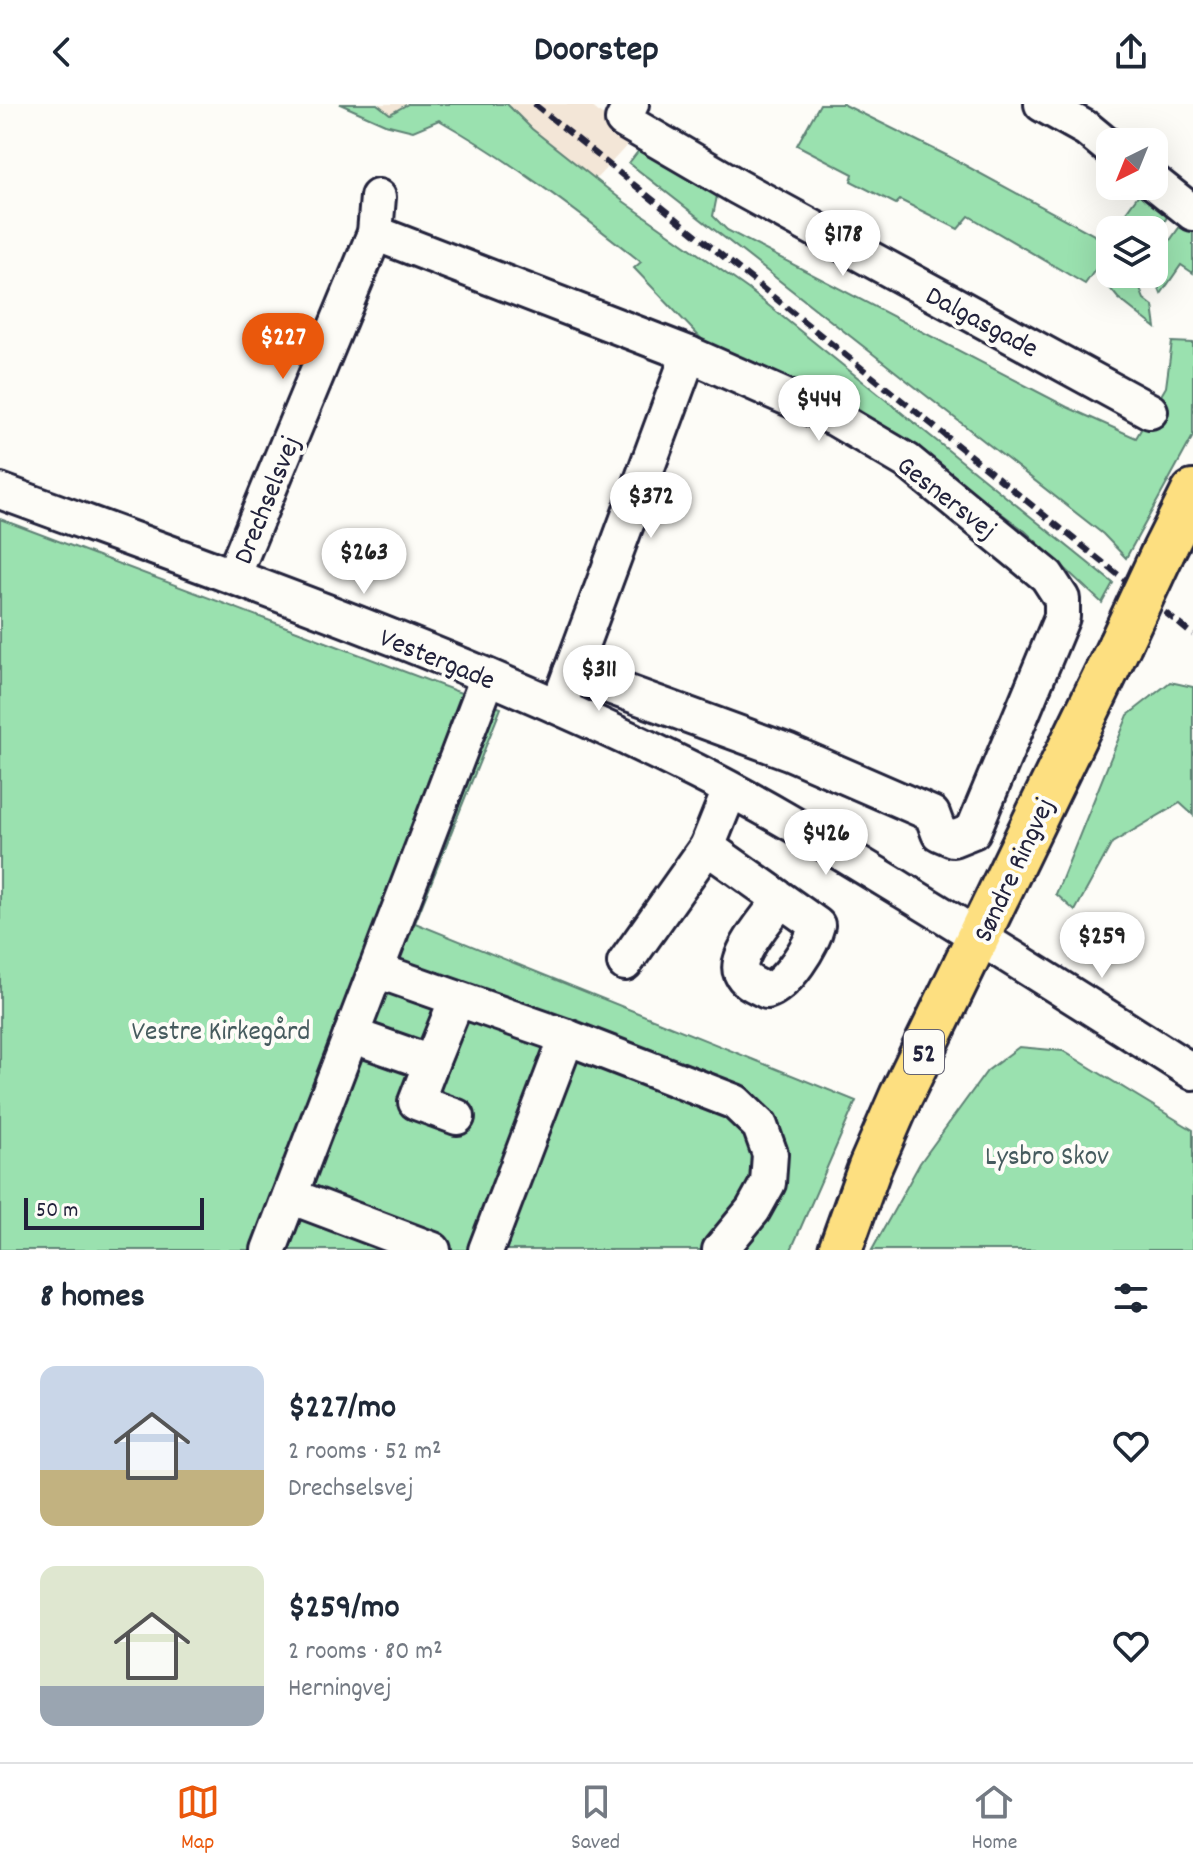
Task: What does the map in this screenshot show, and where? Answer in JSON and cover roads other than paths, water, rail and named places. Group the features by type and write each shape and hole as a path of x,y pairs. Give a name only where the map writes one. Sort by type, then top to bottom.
{"main road":[{"name":"Søndre Ringvej","path":"840,1250 870,1167 901,1096 1193,492"}],"street":[{"path":"1042,104 1096,136"},
{"name":"Dalgasgade","path":"618,109 738,187 1150,411"},
{"path":"1168,193 1193,213"},
{"name":"Drechselsvej","path":"233,576 375,233 378,197"},
{"name":"Gesnersvej","path":"375,233 689,354 836,419 907,461 1047,576 1062,599 1062,617 973,831 953,839 939,833 932,814 916,807 789,752 571,672"},
{"path":"559,706 689,354"},
{"name":"Vestergade","path":"0,491 233,576 559,706 806,831 1193,1072"},
{"path":"269,1250 488,677"},
{"path":"625,963 707,847 730,790"},
{"path":"707,847 781,900"},
{"path":"376,970 567,1037 735,1102 760,1126 770,1154 768,1183 753,1210 720,1250"},
{"path":"457,999 416,1102 457,1117"},
{"path":"351,1035 431,1063"},
{"path":"486,1250 567,1037"},
{"path":"290,1196 433,1250"}],"railway":[{"path":"534,104 1193,635"}],"park label":[{"name":"Vestre Kirkegård","path":"221,1029"},
{"name":"Lysbro Skov","path":"1047,1154"}]}
